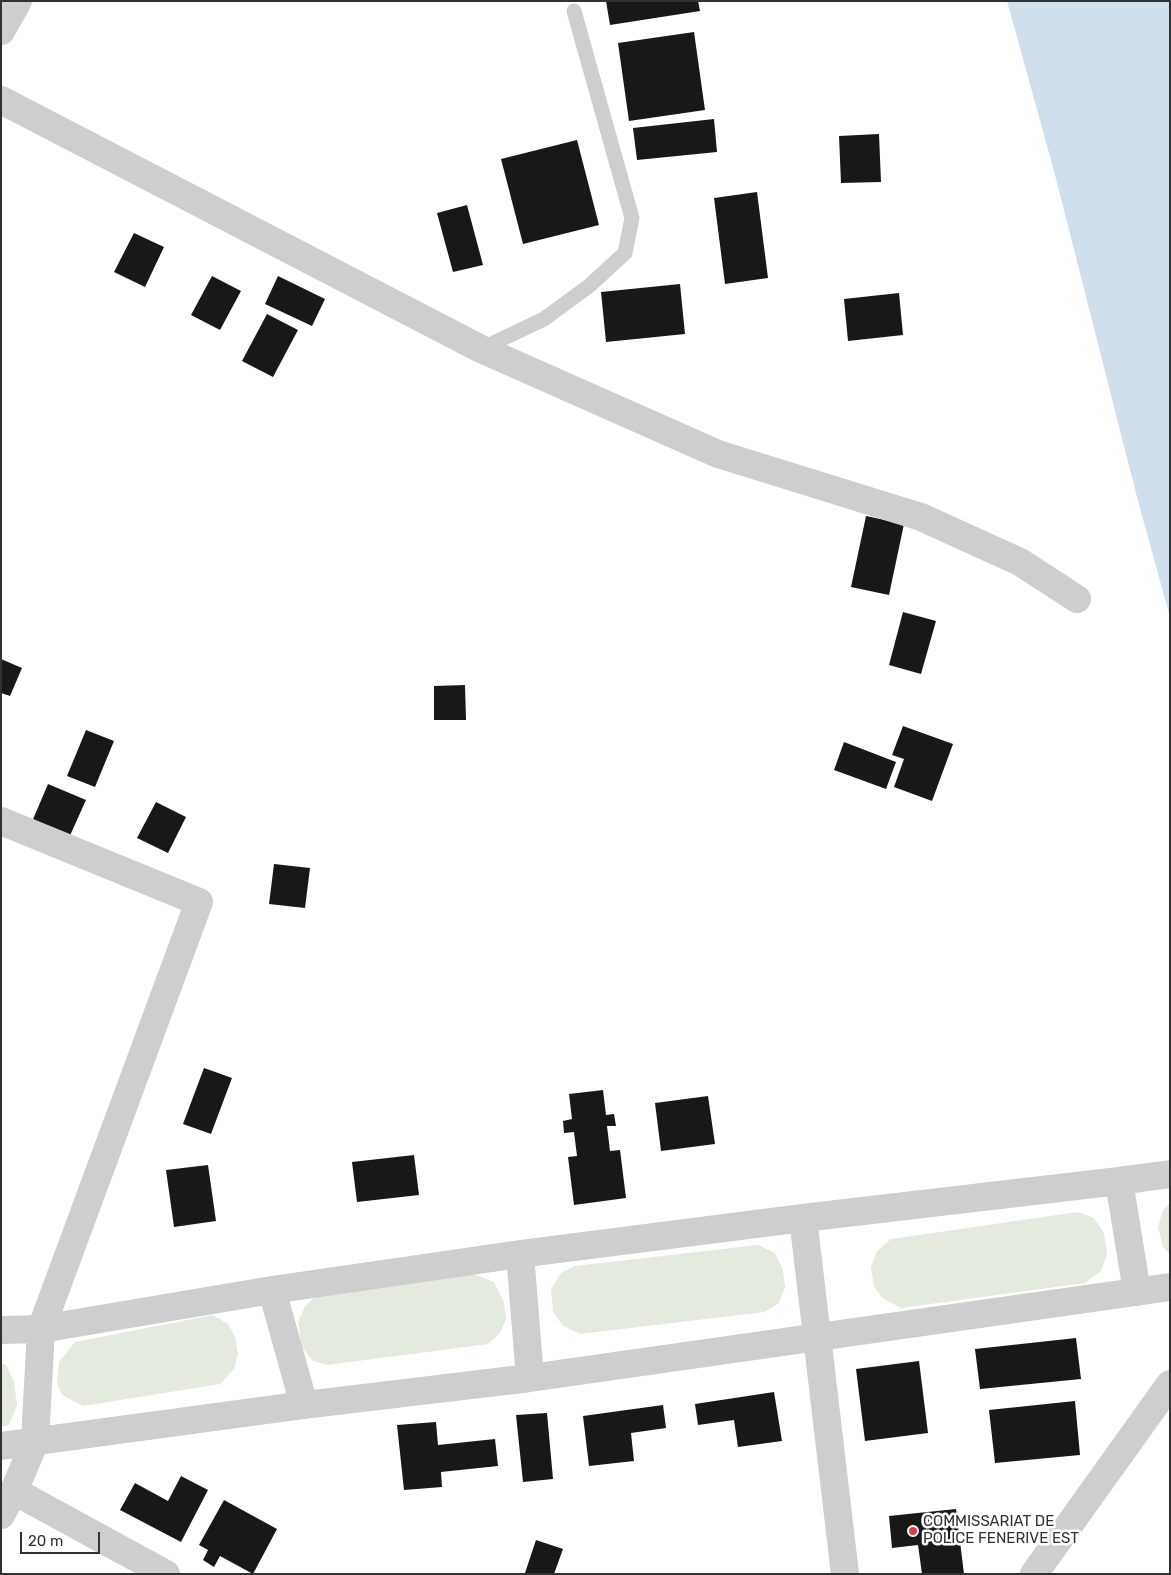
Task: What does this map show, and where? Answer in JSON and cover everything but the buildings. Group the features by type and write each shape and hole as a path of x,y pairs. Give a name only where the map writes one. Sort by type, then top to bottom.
{"street":[{"path":"1,31 18,1"},
{"path":"1,100 481,349 718,454 920,517 1020,562 1077,599"},
{"path":"1,821 199,902 41,1328 35,1441 14,1491 1,1515"},
{"path":"1,1330 41,1328 272,1290 520,1254 1170,1174"},
{"path":"1119,1181 1137,1292"},
{"path":"804,1218 845,1574"},
{"path":"520,1254 530,1378"},
{"path":"1,1446 304,1405 530,1378 1170,1287"},
{"path":"272,1290 304,1405"},
{"path":"1034,1574 1170,1384"},
{"path":"14,1491 166,1574"}],"lane":[{"path":"481,349 544,319 589,286 625,253 632,218 574,11"}],"shaded area":[{"path":"1170,1203 1170,1255 1163,1247 1158,1227 1163,1210"},
{"path":"1078,1212 1094,1218 1104,1233 1107,1254 1101,1271 1085,1283 901,1308 884,1299 874,1287 871,1267 877,1251 891,1239"},
{"path":"758,1245 775,1253 783,1270 785,1288 778,1304 764,1312 580,1334 563,1326 553,1312 551,1289 561,1273 575,1266"},
{"path":"474,1274 494,1282 504,1302 506,1319 500,1333 488,1344 327,1365 313,1361 302,1347 298,1322 305,1306 317,1295"},
{"path":"213,1315 228,1324 235,1337 238,1354 234,1369 220,1384 83,1406 62,1395 57,1383 59,1362 75,1342"},
{"path":"1,1363 6,1365 14,1382 17,1405 9,1425 1,1427"}],"water":[{"path":"1007,1 1170,1 1170,617 1138,501 1054,171"}],"place":[{"name":"COMMISSARIAT DE POLICE FENERIVE EST","path":"913,1531"}]}
